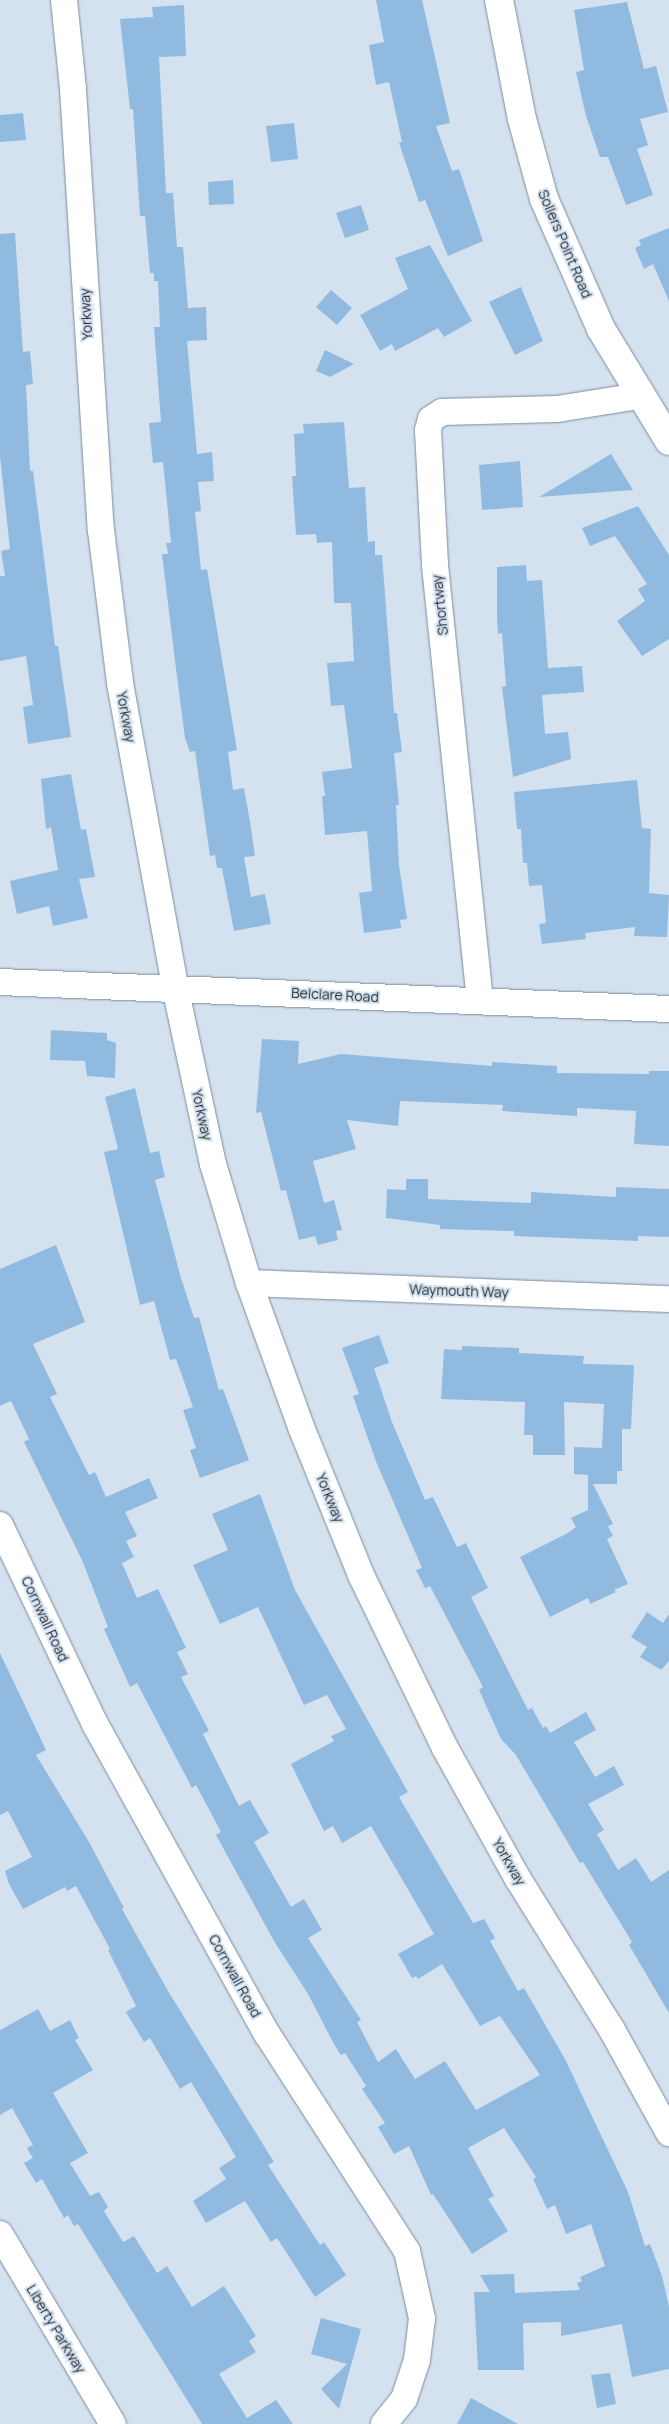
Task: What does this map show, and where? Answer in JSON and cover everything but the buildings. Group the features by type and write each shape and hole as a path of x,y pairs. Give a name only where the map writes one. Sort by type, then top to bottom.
{"main road":[{"name":"Sollers Point Road","path":"500,0 522,120 544,199 601,329 639,396 669,441"}],"street":[{"name":"Yorkway","path":"64,0 73,89 101,530 120,683 175,987 213,1164 248,1283 301,1427 362,1575 445,1748 669,2133"},
{"name":"Shortway","path":"480,1001 435,564 428,430 431,419 442,412 557,409 639,396"},
{"name":"Belclare Road","path":"0,982 175,987 669,1009"},
{"name":"Waymouth Way","path":"248,1283 669,1299"},
{"name":"Cornwall Road","path":"0,1525 95,1724 267,2034 408,2251 422,2318 417,2360 404,2399 384,2424"},
{"name":"Liberty Parkway","path":"0,2234 113,2424"}]}
